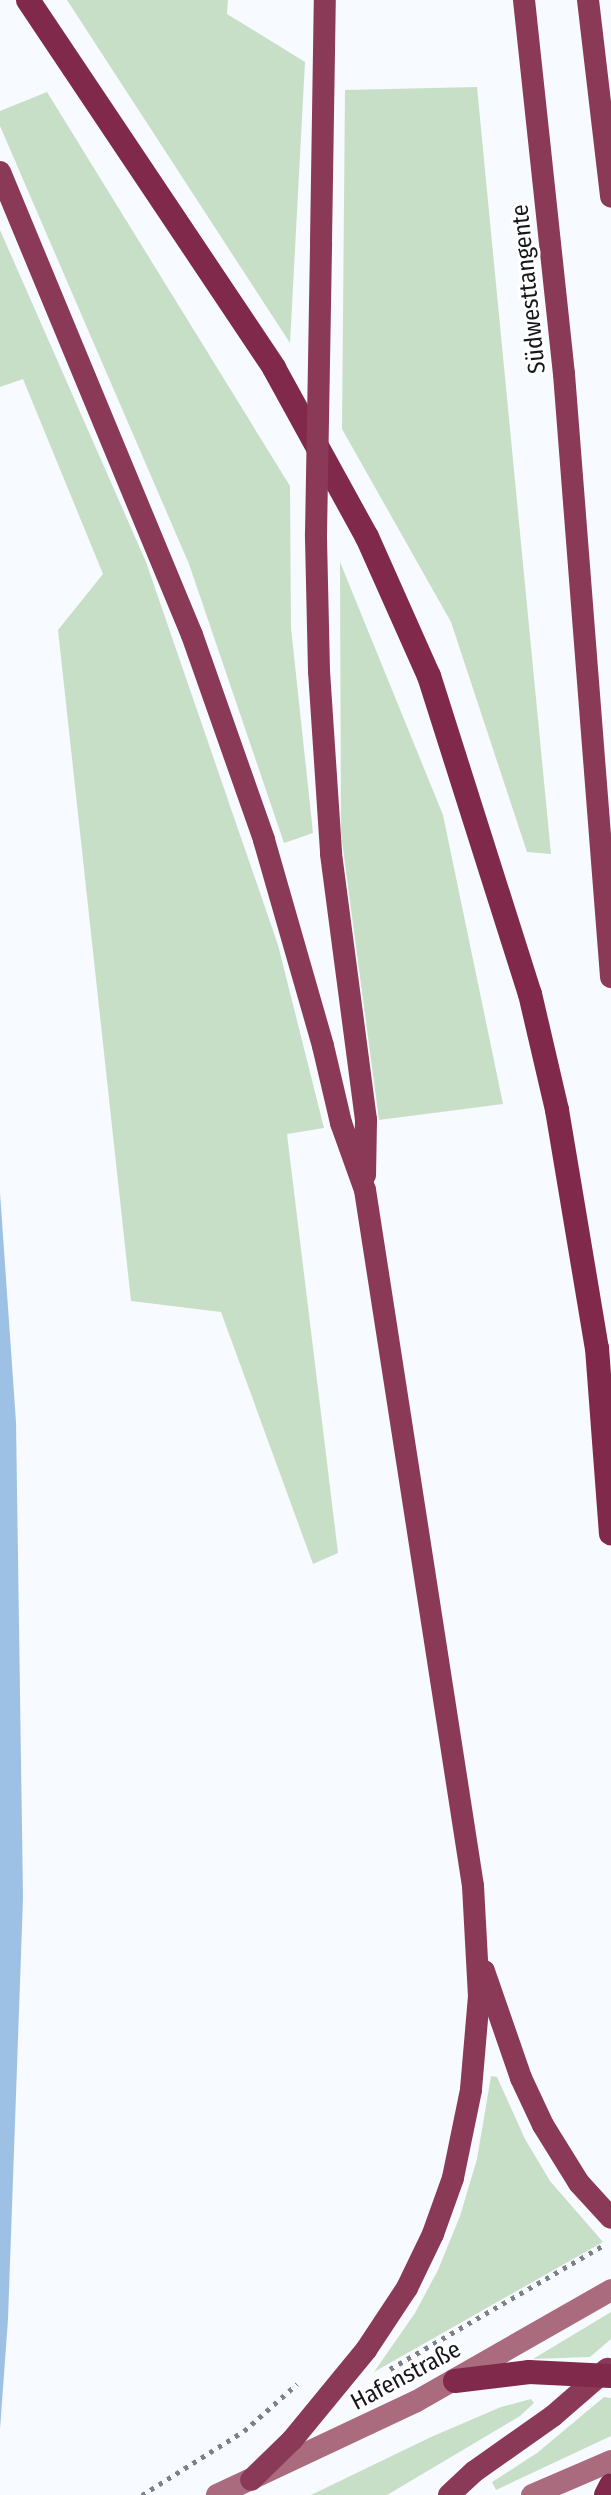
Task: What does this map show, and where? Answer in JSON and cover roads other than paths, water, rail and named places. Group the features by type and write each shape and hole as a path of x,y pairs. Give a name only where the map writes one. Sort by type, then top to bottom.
{"highway":[{"path":"28,0 274,368 367,537 429,676 522,967 560,1124 597,1348 611,1533"},
{"path":"251,2480 292,2440 366,2350 407,2288 433,2234 453,2178 467,2119 478,2029 478,1950 461,1799 365,1190 366,1120 331,854 319,671 316,534 325,0"},
{"name":"Südwesttangente","path":"524,0 581,573 611,977"},
{"path":"588,0 611,197"},
{"path":"0,172 192,635 264,840 323,1046 341,1123 365,1190"},
{"path":"478,1950 521,2078 537,2114 579,2183 611,2218"},
{"path":"455,2381 529,2372 608,2372"},
{"path":"449,2495 475,2471 553,2416 608,2372"},
{"path":"606,2495 611,2485"}],"main road":[{"name":"Hafenstraße","path":"217,2495 360,2430 455,2381 611,2290"},
{"path":"532,2495 611,2461"}],"water":[{"path":"0,1193 16,1422 23,1898 8,2319 0,2429"}]}
